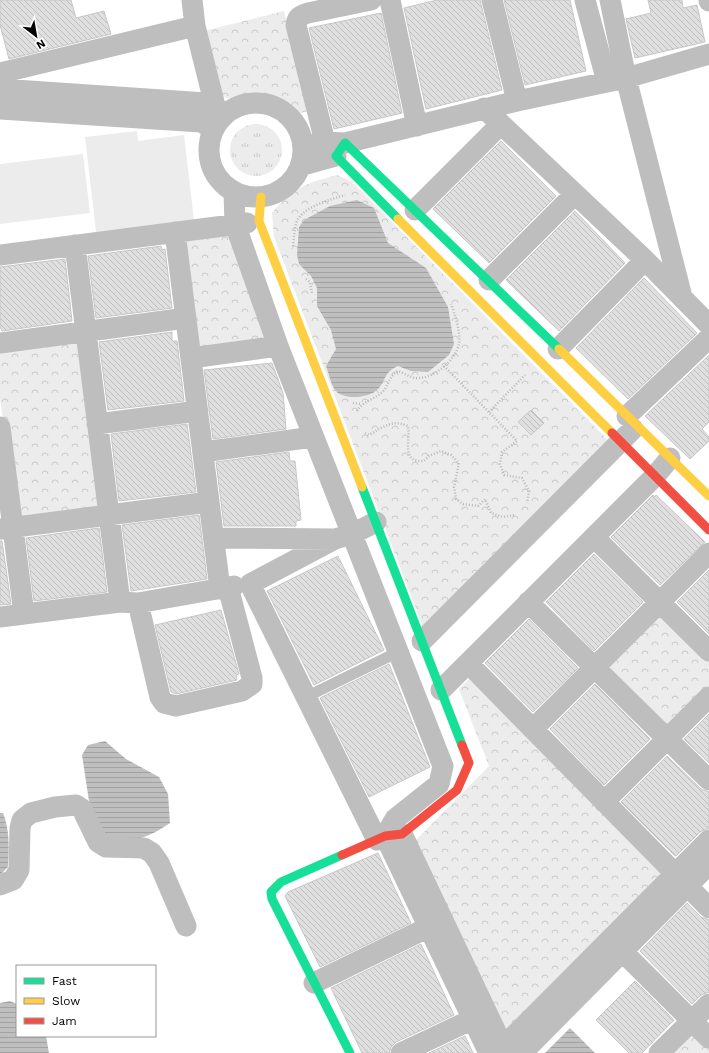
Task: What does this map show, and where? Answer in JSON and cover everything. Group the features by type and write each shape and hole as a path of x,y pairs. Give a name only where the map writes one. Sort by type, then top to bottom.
{"street":[{"path":"0,89 206,103 221,109 247,104 268,104 282,110 292,119 300,132 303,146 300,166 288,185 275,193 261,196 247,196 234,192 222,183 214,172 209,158 209,143 219,120 221,109 195,26 192,0"},
{"path":"371,0 308,13 301,15 297,20 296,25 335,147 539,360 709,530"},
{"path":"390,0 417,126"},
{"path":"492,0 517,101"},
{"path":"585,0 617,80 683,298"},
{"path":"610,0 617,80"},
{"path":"0,73 195,26"},
{"path":"300,166 335,147 484,108 617,80 709,54"},
{"path":"484,108 500,125 645,260 709,325"},
{"path":"0,109 201,122 214,129"},
{"path":"415,210 500,125"},
{"path":"303,146 335,147 415,210 709,496"},
{"path":"234,192 235,224 278,346 313,437 343,537 398,652 443,766 439,784 395,819 388,837 473,1019 504,1052"},
{"path":"488,280 575,194"},
{"path":"261,196 259,221 469,763 457,790 388,837 281,882 274,887 271,892 272,899 350,1053"},
{"path":"0,255 259,221"},
{"path":"75,245 109,515 129,602 160,697 164,703 176,706 242,691 252,684 252,678 224,588 214,538 175,232"},
{"path":"558,349 645,260"},
{"path":"0,343 186,318"},
{"path":"422,642 621,442 632,421 709,338"},
{"path":"191,358 278,346"},
{"path":"98,424 198,411"},
{"path":"0,433 6,528 24,614"},
{"path":"203,452 313,437"},
{"path":"441,690 594,537 670,458"},
{"path":"6,528 209,502"},
{"path":"0,617 129,602 250,584 376,522"},
{"path":"214,538 343,537"},
{"path":"594,537 709,651"},
{"path":"533,730 709,553"},
{"path":"250,584 306,697 388,837 504,1052"},
{"path":"528,602 709,780"},
{"path":"468,663 709,908"},
{"path":"604,802 709,697"},
{"path":"0,885 12,880 19,870 20,828 22,820 31,813 55,807 76,806 82,809 98,842 106,847 144,848 152,853 159,863 186,926"},
{"path":"504,1052 622,951 681,880 709,840"},
{"path":"504,1052 681,880 709,864"},
{"path":"314,983 429,927"},
{"path":"622,951 709,1038"},
{"path":"659,1053 709,1004"},
{"path":"401,1053 473,1019"}],"lane":[{"path":"306,697 398,652"}],"path":[{"path":"292,252 298,220 302,215 324,202 351,194"},
{"path":"302,274 310,282 312,294"},
{"path":"354,416 361,404 384,390 393,374 398,371 415,378 431,375 444,366 454,354 459,343 456,320 450,303"},
{"path":"489,412 539,360"},
{"path":"444,366 517,441 502,452 500,464 504,475 522,478 525,482 529,491 528,503 524,507"},
{"path":"347,401 361,404"},
{"path":"363,433 369,435 386,425 398,422 408,426 410,434 406,446 410,456 418,462 424,462 429,456 441,451 451,455 459,463 454,487 456,499 463,504 478,506 485,499 491,513 503,517 512,516 520,512"}],"green space":[{"path":"284,11 308,111 294,115 277,104 260,99 238,101 220,96 204,31"},
{"path":"256,124 266,126 274,132 280,140 282,150 280,160 274,168 266,174 256,176 246,174 238,168 232,160 230,150 232,140 238,132 246,126"},
{"path":"137,131 138,141 184,135 194,220 96,232 85,137"},
{"path":"83,154 90,213 0,224 0,164"},
{"path":"337,175 351,181 609,441 423,627 274,237 272,213 287,198 308,184"},
{"path":"228,230 271,341 194,351 179,235"},
{"path":"83,337 105,510 16,522 0,398 0,348"},
{"path":"659,610 709,659 709,689 667,732 601,668"},
{"path":"469,679 665,875 505,1036 416,840 489,766 459,689"},
{"path":"693,1027 709,1043 709,1053 666,1053"}],"shaded area":[{"path":"357,200 374,208 388,243 426,268 448,307 454,344 449,355 428,372 411,371 398,366 387,374 381,385 374,392 364,396 352,397 341,395 335,390 332,383 326,366 336,349 331,330 317,306 317,288 311,276 299,264 297,255 299,227 304,220 330,206"},
{"path":"105,741 126,759 159,777 168,794 170,823 148,836 109,842 92,821 82,755 88,745"},
{"path":"0,813 3,813 5,820 9,846 8,867 0,875"},
{"path":"10,1001 16,1004 16,1037 46,1037 49,1053 0,1053 0,1003"},
{"path":"570,1028 595,1053 545,1053"}],"building":[{"path":"0,0 71,0 76,18 104,11 111,34 9,59 0,25"},
{"path":"437,0 480,0 502,90 426,109 404,8"},
{"path":"504,0 570,0 586,71 525,85"},
{"path":"648,0 682,0 683,8 697,5 705,42 635,58 626,19 651,13"},
{"path":"381,13 402,113 334,129 309,28"},
{"path":"501,141 556,196 489,263 433,209"},
{"path":"575,211 625,263 559,331 506,280"},
{"path":"161,246 162,250 165,249 172,308 96,318 88,256"},
{"path":"65,259 72,321 2,331 0,327 0,267"},
{"path":"644,278 697,333 628,399 576,348"},
{"path":"172,332 172,341 177,341 184,401 108,410 99,342"},
{"path":"709,355 709,422 702,429 709,437 709,441 690,459 645,416"},
{"path":"272,363 283,393 286,429 213,439 204,370"},
{"path":"531,410 544,423 531,435 518,422"},
{"path":"187,424 196,492 119,501 111,434"},
{"path":"289,452 290,461 295,461 301,520 296,521 296,526 224,526 216,462"},
{"path":"653,495 655,497 656,495 705,542 660,585 611,537"},
{"path":"199,515 207,579 131,591 122,525"},
{"path":"99,528 107,592 34,601 26,538"},
{"path":"0,541 2,541 11,604 0,605"},
{"path":"594,554 643,602 594,651 546,602"},
{"path":"338,556 384,650 314,685 267,591"},
{"path":"709,570 709,634 677,602"},
{"path":"221,610 239,674 236,675 237,680 176,694 171,692 155,625"},
{"path":"529,619 578,668 533,712 485,663"},
{"path":"389,664 430,767 369,797 320,698"},
{"path":"595,684 650,739 604,785 550,729"},
{"path":"709,714 709,763 684,739"},
{"path":"667,756 701,789 709,792 709,828 700,832 676,856 621,802"},
{"path":"378,853 411,923 320,967 285,896 288,892"},
{"path":"687,903 701,917 709,920 709,992 701,995 692,1004 640,951"},
{"path":"421,944 454,1015 396,1042 391,1047 389,1053 362,1053 331,988"},
{"path":"635,981 674,1020 642,1053 629,1053 596,1020"},
{"path":"465,1036 473,1053 429,1053"}],"traffic: fast":[{"path":"398,219 336,156 345,143 559,349"},
{"path":"362,487 462,745"},
{"path":"342,855 281,882 271,892 272,899 350,1053"}],"traffic: slow":[{"path":"261,197 259,221 362,487"},
{"path":"398,219 612,433"},
{"path":"559,349 709,496"}],"traffic: jam":[{"path":"612,433 709,530"},
{"path":"342,855 385,836 402,834 457,790 469,763 462,745"}]}
